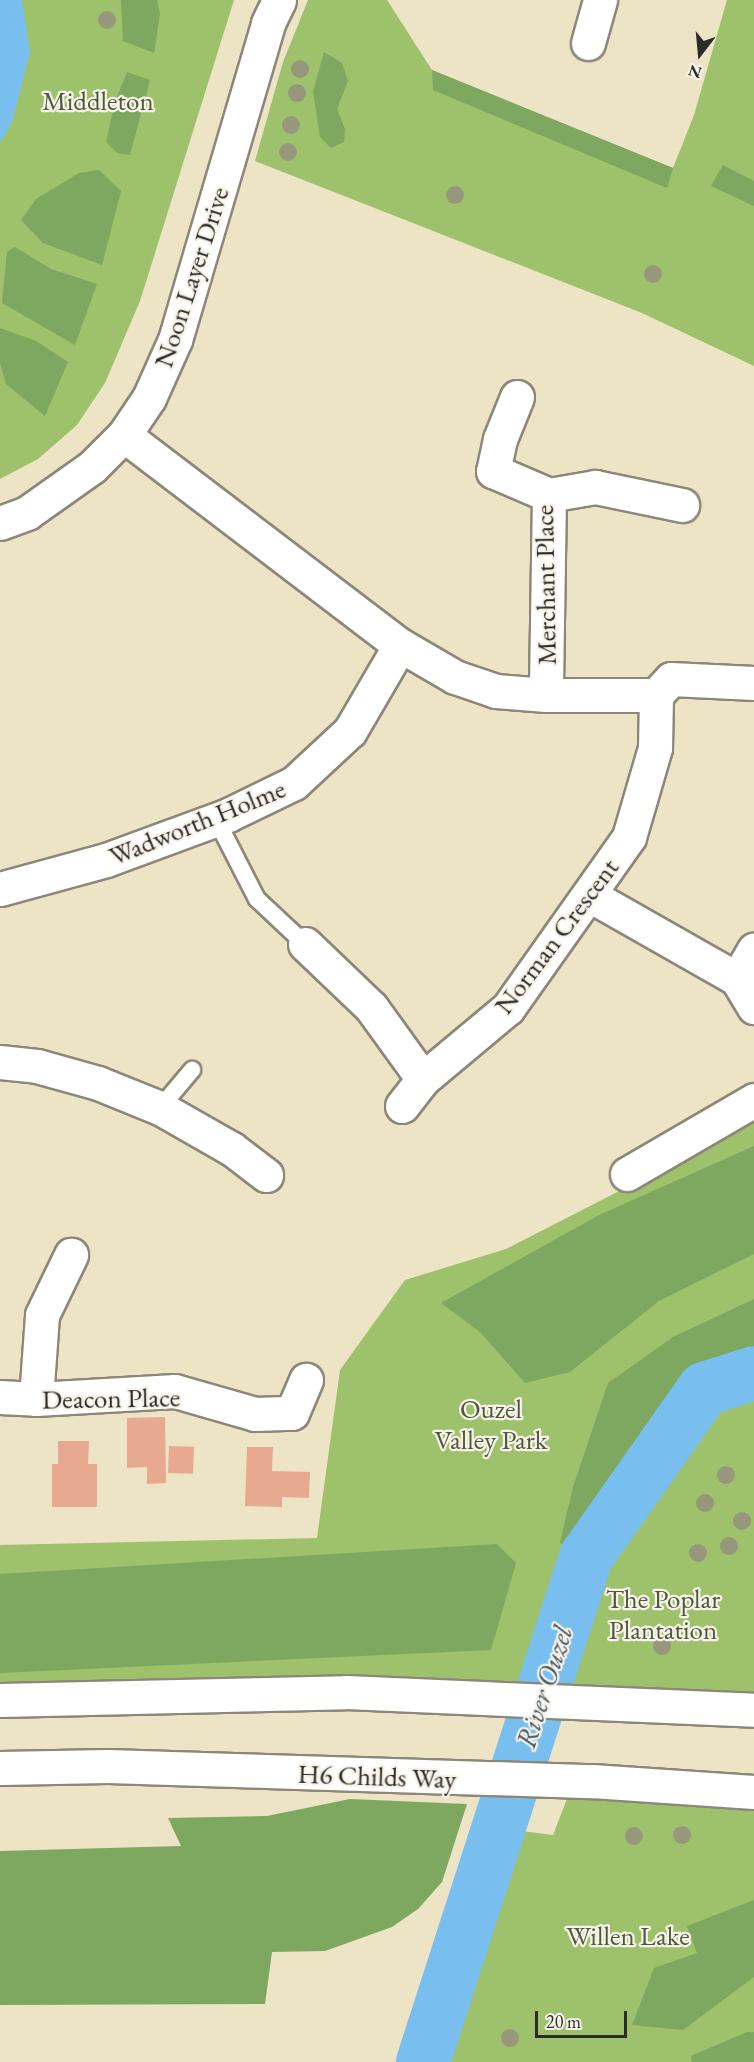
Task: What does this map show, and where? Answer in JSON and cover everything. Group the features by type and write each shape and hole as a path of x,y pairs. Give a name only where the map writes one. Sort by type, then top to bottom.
{"street":[{"name":"Noon Layer Drive","path":"0,523 27,513 92,467 124,435 149,398 175,340 268,23 279,0"},
{"path":"588,43 600,0"},
{"name":"Merchant Place","path":"517,397 500,439 493,471 549,495 546,695"},
{"path":"124,435 400,645 455,677 496,691 546,695 656,695 671,679 754,683"},
{"path":"549,495 595,487 682,506"},
{"name":"Wadworth Holme","path":"0,889 106,860 216,819 294,783 350,731 400,645"},
{"name":"Norman Crescent","path":"402,1106 423,1079 508,1008 591,896 629,837 655,748 656,695"},
{"path":"591,896 737,979 754,1007"},
{"path":"305,944 371,1007 423,1079"},
{"path":"737,979 754,949"},
{"path":"0,1062 37,1066 98,1083 160,1108 232,1149 266,1175"},
{"path":"627,1174 754,1100"},
{"path":"36,1399 42,1315 70,1255"},
{"name":"Deacon Place","path":"0,1397 36,1399 175,1391 255,1414 292,1413 306,1380"},
{"path":"0,1700 346,1692 745,1709"},
{"name":"H6 Childs Way","path":"0,1768 108,1766 711,1788 754,1792"}],"lane":[{"path":"216,819 257,899 305,944"},
{"path":"160,1108 192,1070"}],"green space":[{"name":"Middleton","path":"0,0 234,0 140,301 105,383 77,425 38,459 0,479"},
{"path":"121,0 157,0 160,14 154,53 123,41"},
{"path":"308,0 387,0 432,70 673,168 694,115 727,0 754,0 754,366 642,313 255,161 283,62"},
{"path":"324,52 342,63 348,81 337,109 345,129 344,142 331,148 320,137 313,91"},
{"path":"432,70 673,168 667,188 433,90"},
{"path":"127,72 150,80 130,155 117,153 106,142 115,102"},
{"path":"723,165 754,181 754,206 711,186"},
{"path":"99,170 121,191 102,265 43,243 21,220 36,199 79,173"},
{"path":"15,247 51,269 97,284 75,345 2,303 7,252"},
{"path":"0,328 36,341 68,362 45,416 6,384 0,363"},
{"name":"Ouzel Valley Park","path":"754,1122 754,1710 0,1700 0,1545 317,1538 340,1370 405,1280 506,1249"},
{"path":"754,1146 754,1254 659,1301 570,1372 525,1383 480,1332 441,1303 599,1215"},
{"path":"754,1299 754,1372 704,1389 586,1557 560,1543 573,1487 608,1383 673,1337"},
{"path":"497,1544 516,1563 491,1650 0,1673 0,1574"},
{"name":"Willen Lake","path":"574,1781 754,1792 754,2062 423,2062 499,1828 553,1835"},
{"path":"350,1799 467,1804 442,1882 418,1909 392,1927 325,1951 272,1952 265,2004 0,2005 0,1851 181,1846 168,1818 267,1816"},
{"path":"754,1900 754,1977 683,2030 632,2025 654,1968 697,1953 687,1926"},
{"path":"747,2032 754,2032 754,2062 692,2062 691,2056"}],"water":[{"path":"0,0 22,0 30,52 12,122 0,143"}],"building":[{"path":"165,1417 166,1483 147,1484 147,1467 127,1468 127,1418"},
{"path":"58,1441 89,1441 88,1464 97,1464 97,1507 52,1507 52,1464 58,1464"},
{"path":"169,1446 194,1447 193,1474 168,1473"},
{"path":"247,1447 273,1447 272,1471 310,1472 309,1498 282,1497 282,1507 245,1506"}],"waterway":[{"name":"River Ouzel","path":"423,2062 586,1557 704,1389 754,1373"}],"park label":[{"name":"The Poplar Plantation","path":"663,1614"}]}
